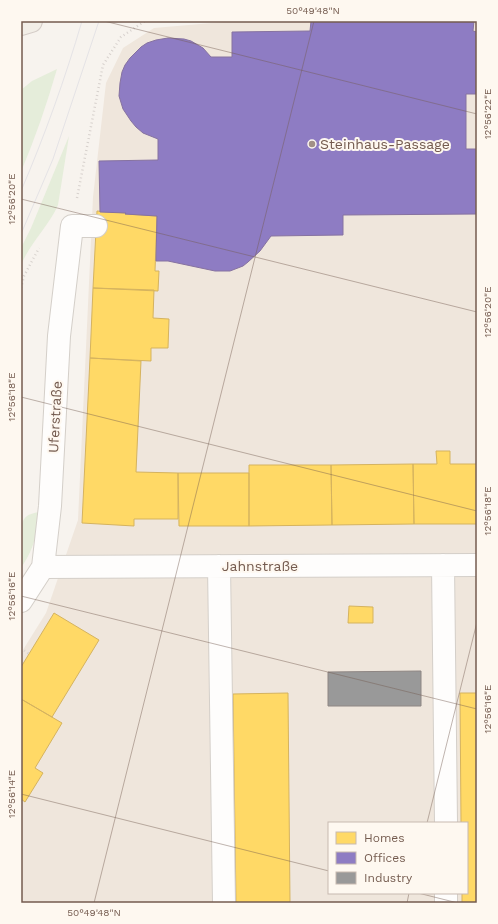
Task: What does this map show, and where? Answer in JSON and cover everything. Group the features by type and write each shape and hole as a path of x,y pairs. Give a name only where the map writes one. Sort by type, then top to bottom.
{"main road":[{"path":"21,24 31,21"}],"street":[{"path":"72,226 96,226"},
{"name":"Uferstraße","path":"21,601 43,567 50,506 59,336 72,226"},
{"path":"444,565 446,822"},
{"name":"Jahnstraße","path":"43,567 477,565"},
{"path":"219,566 224,903"}],"path":[{"path":"72,226 103,65 121,37 145,21"},
{"path":"21,648 29,654"}],"shaded area":[{"path":"235,21 477,21 477,903 21,903 21,653 46,613 78,520 93,197 106,83 123,48 154,28"}],"green space":[{"path":"57,69 21,172 21,90 32,81"},
{"path":"69,136 58,205 50,220 29,249 21,265 21,248 31,228"},
{"path":"39,512 34,542 21,568 22,524 27,516"}],"building: Homes":[{"path":"97,211 157,216 155,271 159,271 158,291 93,288"},
{"path":"93,288 154,290 153,318 169,319 168,348 151,348 151,361 90,358"},
{"path":"90,358 141,361 136,472 178,473 178,519 134,519 134,526 82,523"},
{"path":"436,451 450,451 450,464 477,464 477,524 414,524 413,464 437,464"},
{"path":"413,464 414,524 332,525 331,465"},
{"path":"249,465 331,465 332,525 249,526"},
{"path":"178,473 249,473 249,526 179,526"},
{"path":"349,606 373,607 373,623 348,623"},
{"path":"54,613 99,640 52,717 21,699 21,667"},
{"path":"288,693 290,903 236,903 233,694"},
{"path":"460,693 477,693 477,903 462,903 462,894 468,894 468,822 461,822"},
{"path":"21,699 62,723 35,768 43,773 25,802 21,799"}],"building: Offices":[{"name":"Steinhaus-Passage","path":"311,21 474,21 473,31 477,32 476,94 466,94 466,149 477,149 477,214 343,215 343,235 271,236 260,251 248,262 243,266 230,271 215,271 168,261 156,261 157,216 100,212 99,161 158,160 158,139 143,133 136,127 123,109 119,96 122,72 125,65 141,47 156,40 168,38 184,39 203,48 211,57 232,57 232,32 310,31"}],"building: Industry":[{"path":"421,671 421,706 328,706 328,672"}],"tram line":[{"path":"21,191 54,107 82,21"},
{"path":"21,234 53,159 99,21"}],"place":[{"name":"Steinhaus-Passage","path":"312,144"}]}
